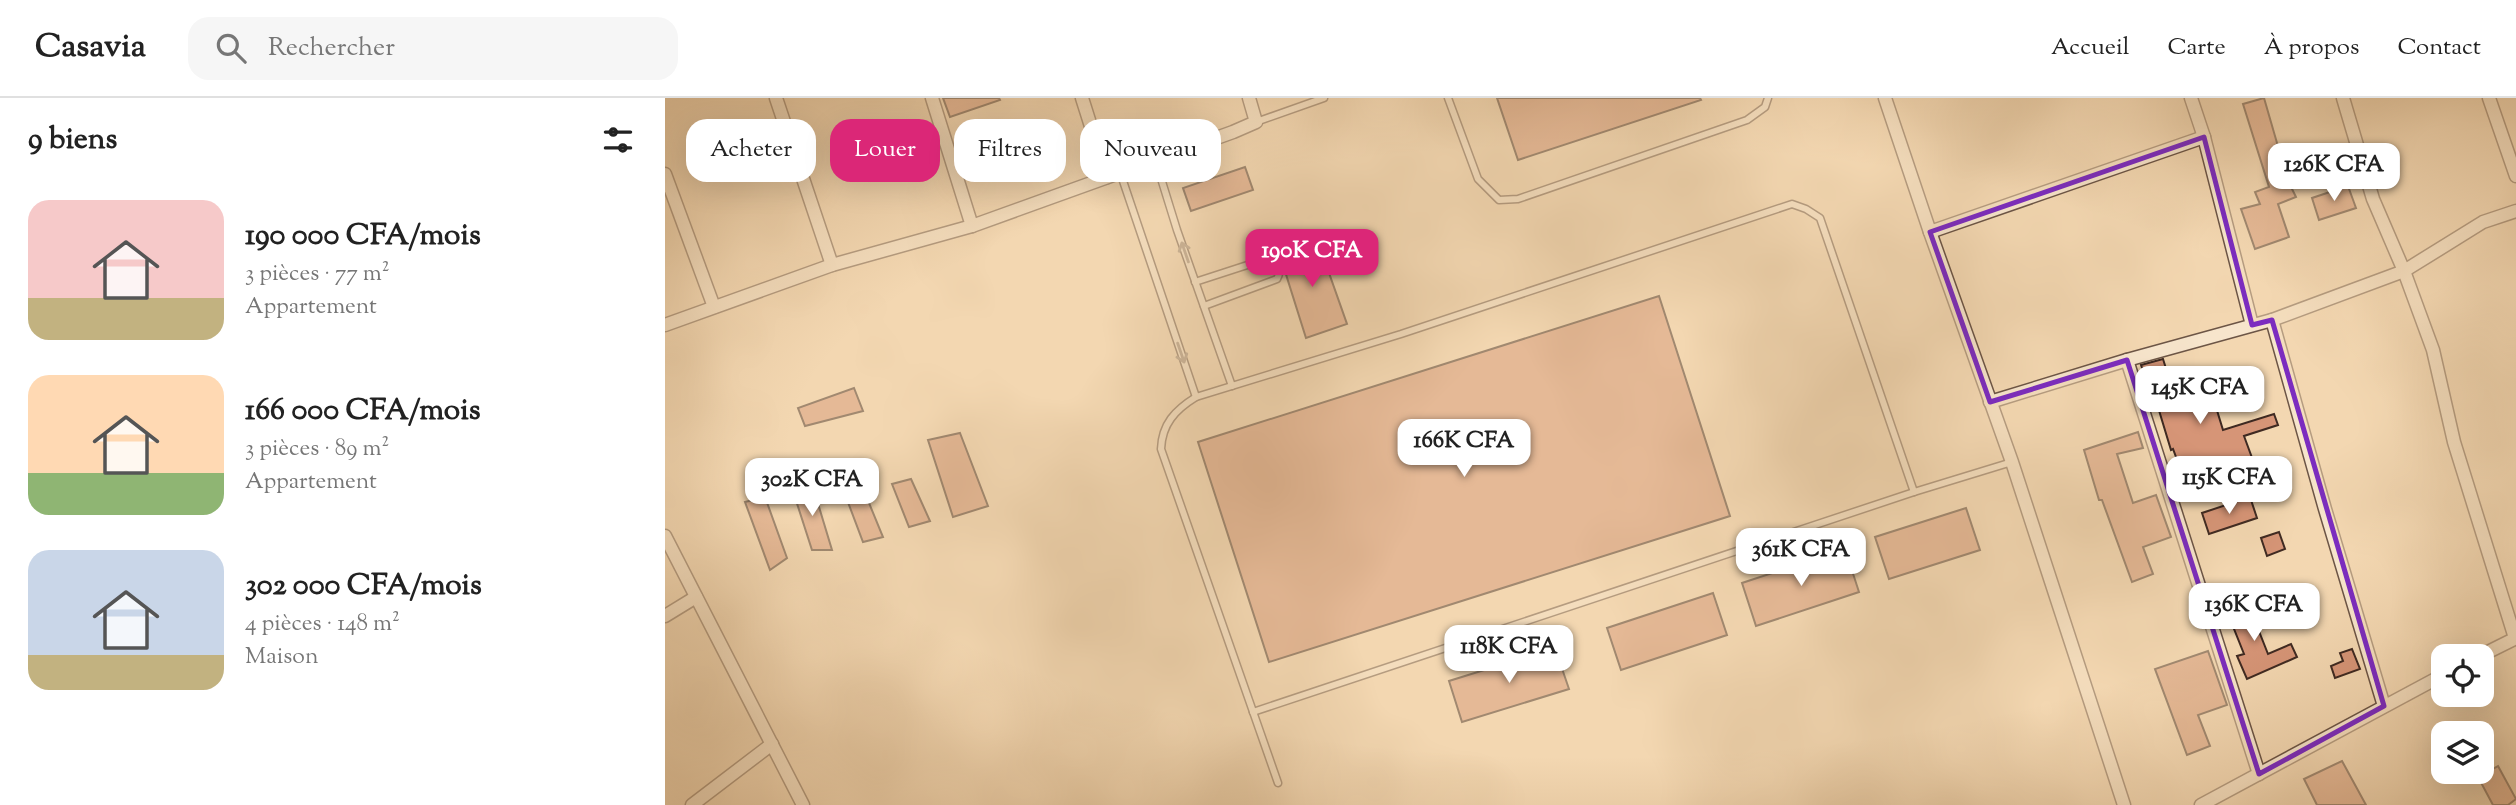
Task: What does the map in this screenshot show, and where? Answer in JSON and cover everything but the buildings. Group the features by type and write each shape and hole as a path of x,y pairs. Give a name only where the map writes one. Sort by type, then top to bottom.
{"street":[{"path":"776,98 832,265"},
{"path":"932,98 972,226"},
{"path":"1081,98 1088,119"},
{"path":"1221,135 1256,122 1249,98"},
{"path":"1885,98 2012,462 2124,805"},
{"path":"2191,98 2204,137 2252,325"},
{"path":"2343,98 2373,199 2404,271 2433,350 2454,442 2516,638 2494,649"},
{"path":"2489,98 2516,176"},
{"path":"1930,232 2204,137"},
{"path":"665,174 714,307"},
{"path":"665,325 832,265 972,226 1093,182"},
{"path":"1990,402 2272,320 2404,271 2483,222 2516,211"},
{"path":"2272,320 2384,706"},
{"path":"2127,360 2259,774"},
{"path":"665,536 803,805"},
{"path":"665,616 696,597"},
{"path":"2201,805 2431,681"},
{"path":"692,805 772,744"}],"lane":[{"path":"1256,122 1324,98"},
{"path":"1448,98 1478,179 1499,200 1518,199 1747,120 1765,107 1768,98"},
{"path":"1123,182 1196,397"},
{"path":"1162,182 1232,386"},
{"path":"1277,783 1161,449 1162,435 1173,414 1196,397 1401,334 1792,204 1820,218 1914,492"},
{"path":"1195,282 1269,258 1278,267 1279,276 1276,279 1204,306"},
{"path":"1253,712 1914,492 2012,462"}],"highlighted area":[{"path":"2204,137 2252,325 2272,320 2384,706 2259,774 2127,360 1990,402 1930,232"}]}
